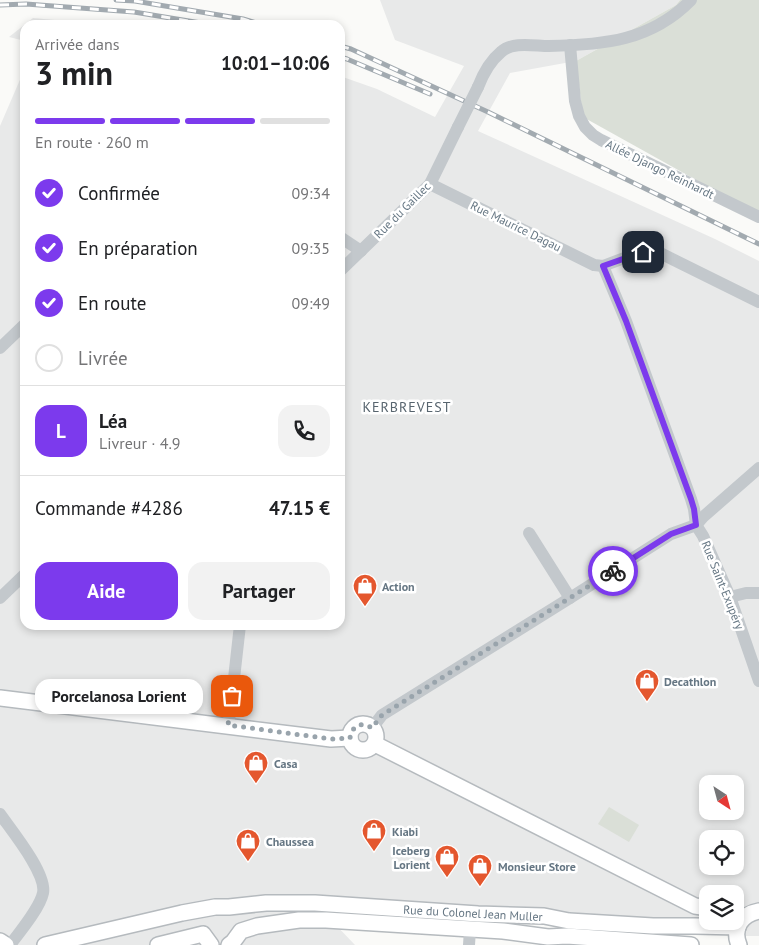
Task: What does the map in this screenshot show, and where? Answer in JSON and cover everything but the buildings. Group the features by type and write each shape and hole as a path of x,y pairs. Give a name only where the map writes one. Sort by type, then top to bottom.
{"main road":[{"path":"0,698 331,739 350,738"},
{"path":"364,724 372,728 375,732 375,744 368,750 360,750 353,746 350,738 353,730 364,724"},
{"path":"375,744 699,906"},
{"name":"Rue du Colonel Jean Muller","path":"45,945 209,908 229,908 266,903 315,903 478,914 544,916 569,920 653,926 699,926"},
{"path":"158,945 207,940 202,923 204,915 209,908"},
{"path":"744,918 752,912 759,911"},
{"name":"Rue du Colonel Jean Muller","path":"229,945 241,931 257,926 299,920 503,931 548,937 566,936 691,945"},
{"path":"737,930 739,945"},
{"path":"0,941 6,945"}],"street":[{"name":"Rue du Gaillec","path":"345,266 430,184 485,70 501,51 518,45 570,45 612,41 639,34 651,30 671,18 691,0"},
{"name":"Allée Django Reinhardt","path":"570,45 579,116 593,135 759,217"},
{"name":"Rue Maurice Dagau","path":"430,184 594,265 603,266"},
{"path":"345,240 360,251"},
{"path":"603,266 654,250 759,302"},
{"name":"Rue Saint-Exupéry","path":"603,266 626,321 691,499 696,525 703,536 730,597 759,681"},
{"path":"0,348 20,329"},
{"path":"372,728 382,715 671,534 696,525 703,516 759,468"},
{"path":"529,533 570,598"},
{"path":"0,598 20,579"},
{"path":"730,597 746,592 759,593"},
{"path":"228,725 239,630"},
{"path":"0,814 37,868 42,882 43,893 39,904 10,945"},
{"path":"469,945 470,930"}],"shaded area":[{"path":"380,0 680,0 676,5 576,61 510,73 478,131 759,261 759,936 737,936 314,902 355,945 0,945 0,126 20,80 20,630 345,630 345,78 377,89 435,117 464,66 395,40"},
{"path":"680,0 759,0 759,215 583,117 576,61 676,5"},
{"path":"33,18 55,20 30,20"},
{"path":"20,28 20,40 9,37"},
{"path":"609,807 639,825 629,842 598,824"}],"railway":[{"path":"116,0 135,1 246,20"},
{"path":"0,5 26,4 134,12 183,20"},
{"path":"345,47 488,112 759,244"},
{"path":"345,58 430,94"}],"way so far":[{"path":"232,696 228,725 331,739 350,738 356,726 364,724 372,728 382,715 613,571"}],"place":[{"name":"Action","path":"365,607"},
{"name":"Porcelanosa Lorient","path":"232,696"},
{"name":"Decathlon","path":"647,702"},
{"name":"Casa","path":"256,784"},
{"name":"Kiabi","path":"374,852"},
{"name":"Chaussea","path":"248,862"},
{"name":"Iceberg Lorient","path":"447,878"},
{"name":"Monsieur Store","path":"480,887"}],"district":[{"name":"KERBREVEST","path":"407,407"}],"route":[{"path":"613,571 671,534 696,525 691,499 626,321 603,266 643,252"}]}
